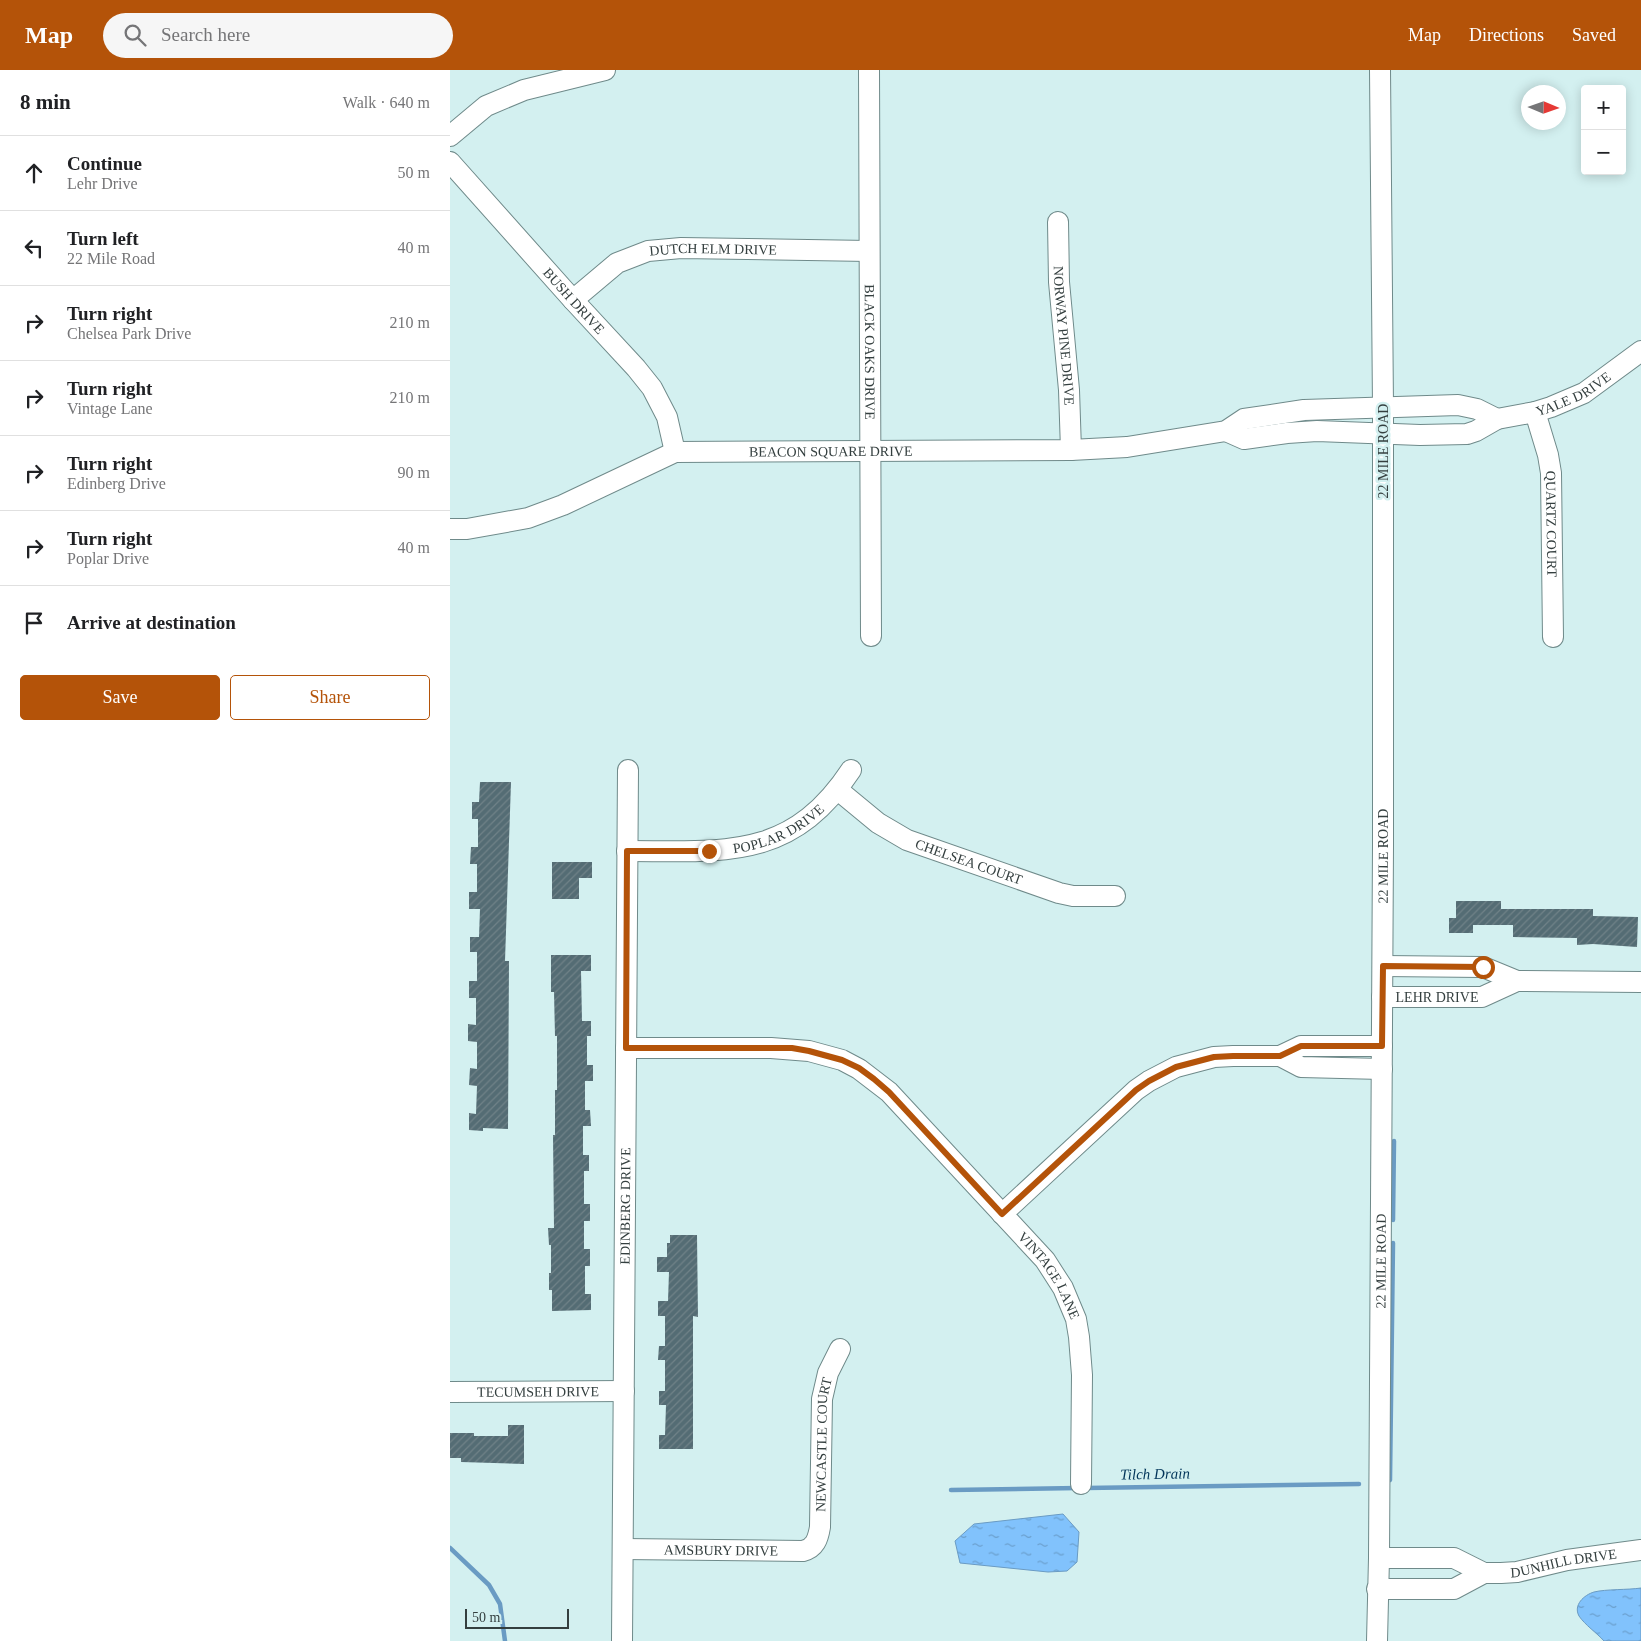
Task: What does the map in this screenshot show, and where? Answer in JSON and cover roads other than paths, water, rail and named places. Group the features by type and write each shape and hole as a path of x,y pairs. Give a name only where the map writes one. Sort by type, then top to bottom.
{"street":[{"path":"450,136 486,106 524,90 605,70"},
{"name":"BLACK OAKS DRIVE","path":"868,70 871,636"},
{"name":"22 MILE ROAD","path":"1377,1641 1383,966 1383,407 1380,70"},
{"name":"BUSH DRIVE","path":"450,162 652,388 667,417 675,452"},
{"name":"NORWAY PINE DRIVE","path":"1058,222 1058,282 1069,390 1071,450"},
{"name":"DUTCH ELM DRIVE","path":"573,300 617,263 648,251 681,248 869,251"},
{"name":"YALE DRIVE","path":"1383,433 1458,435 1476,431 1498,419 1535,412 1584,393 1641,351"},
{"path":"1383,407 1458,405 1477,409 1498,419"},
{"name":"BEACON SQUARE DRIVE","path":"450,529 467,529 528,518 563,505 675,452 1071,450 1127,447 1226,430 1244,419 1284,412 1383,407"},
{"name":"QUARTZ COURT","path":"1535,412 1552,473 1553,637"},
{"name":"BEACON SQUARE DRIVE","path":"1226,430 1244,439 1317,431 1383,433"},
{"name":"EDINBERG DRIVE","path":"622,1641 628,770"},
{"name":"POPLAR DRIVE","path":"627,851 731,850 768,841 799,826 813,815 838,790 851,770"},
{"name":"CHELSEA COURT","path":"838,790 891,832 927,848 1059,893 1074,896 1116,896"},
{"name":"LEHR DRIVE","path":"1383,966 1483,967 1517,981 1641,982"},
{"name":"LEHR DRIVE","path":"1382,997 1482,997 1517,981"},
{"path":"1002,1214 1136,1090 1155,1077 1176,1067 1214,1057 1280,1056 1301,1046 1382,1046"},
{"name":"VINTAGE LANE","path":"626,1048 792,1048 842,1060 859,1068 889,1092 1044,1260 1063,1288 1076,1319 1082,1365 1081,1484"},
{"path":"1280,1056 1300,1067 1382,1069"},
{"name":"NEWCASTLE COURT","path":"815,1543 820,1527 822,1399 828,1373 840,1349"},
{"name":"TECUMSEH DRIVE","path":"450,1392 624,1391"},
{"name":"AMSBURY DRIVE","path":"623,1549 803,1551 809,1549 815,1543"},
{"name":"DUNHILL DRIVE","path":"1377,1589 1454,1589 1484,1573 1517,1572 1567,1560 1641,1550"},
{"name":"DUNHILL DRIVE","path":"1379,1558 1454,1558 1484,1573"}],"water":[{"path":"1063,1514 1079,1532 1077,1562 1067,1571 1048,1572 960,1563 955,1541 974,1524"},
{"path":"1641,1588 1641,1641 1604,1641 1579,1616 1578,1604 1590,1593 1605,1590"}],"waterway":[{"name":"Tilch Drain","path":"1393,1220 1394,1141"},
{"name":"Tilch Drain","path":"1388,1481 1390,1480 1393,1243"},
{"name":"Tilch Drain","path":"1086,1488 1359,1484"},
{"name":"Tilch Drain","path":"951,1490 1078,1488"},
{"path":"450,1548 489,1585 500,1604 505,1641"}]}
